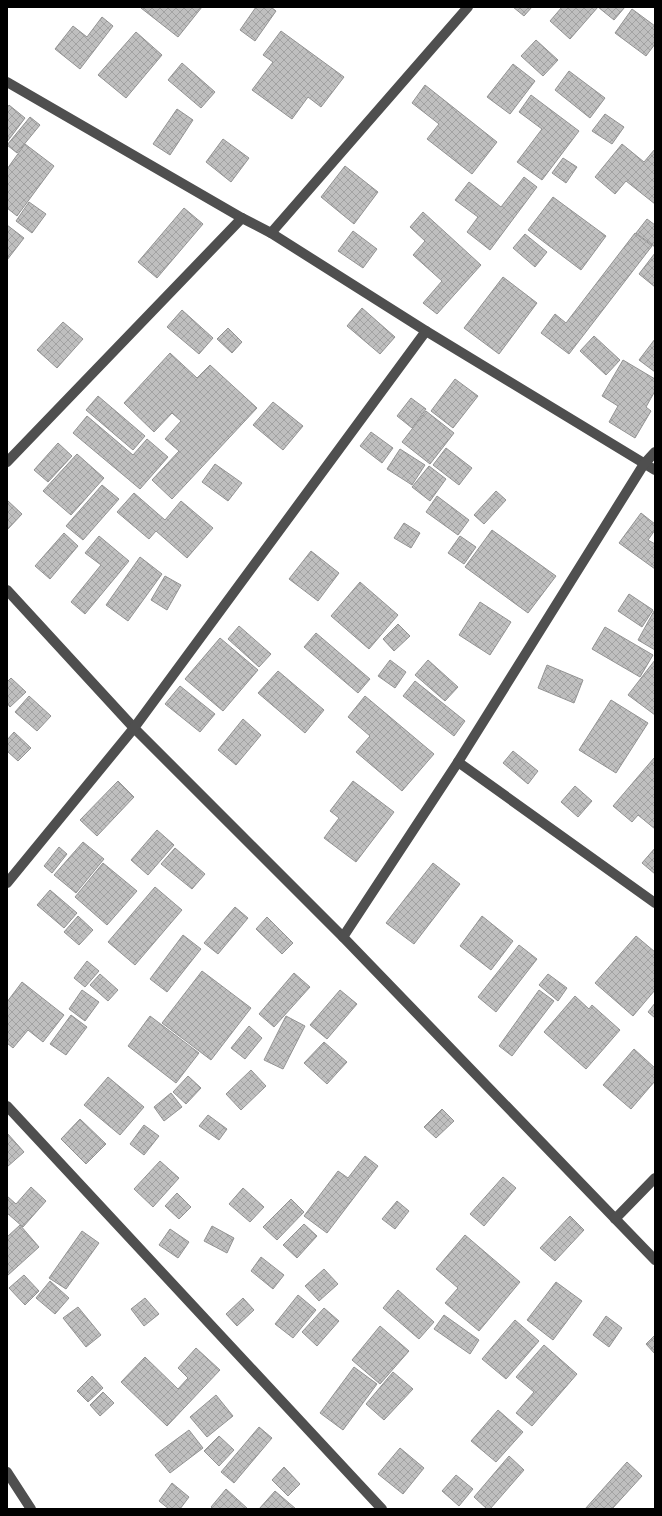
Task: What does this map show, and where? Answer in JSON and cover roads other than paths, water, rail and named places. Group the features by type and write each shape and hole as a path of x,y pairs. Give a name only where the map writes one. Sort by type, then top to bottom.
{"street":[{"path":"271,233 468,7"},
{"path":"7,82 242,218 271,233 426,331 655,470"},
{"path":"7,462 242,218"},
{"path":"7,883 134,728 426,331"},
{"path":"343,937 458,762 644,464 655,452"},
{"path":"7,590 134,728 343,937 655,1260"},
{"path":"458,762 655,903"},
{"path":"7,1106 382,1509"},
{"path":"616,1219 655,1178"},
{"path":"7,1472 32,1509"}]}
